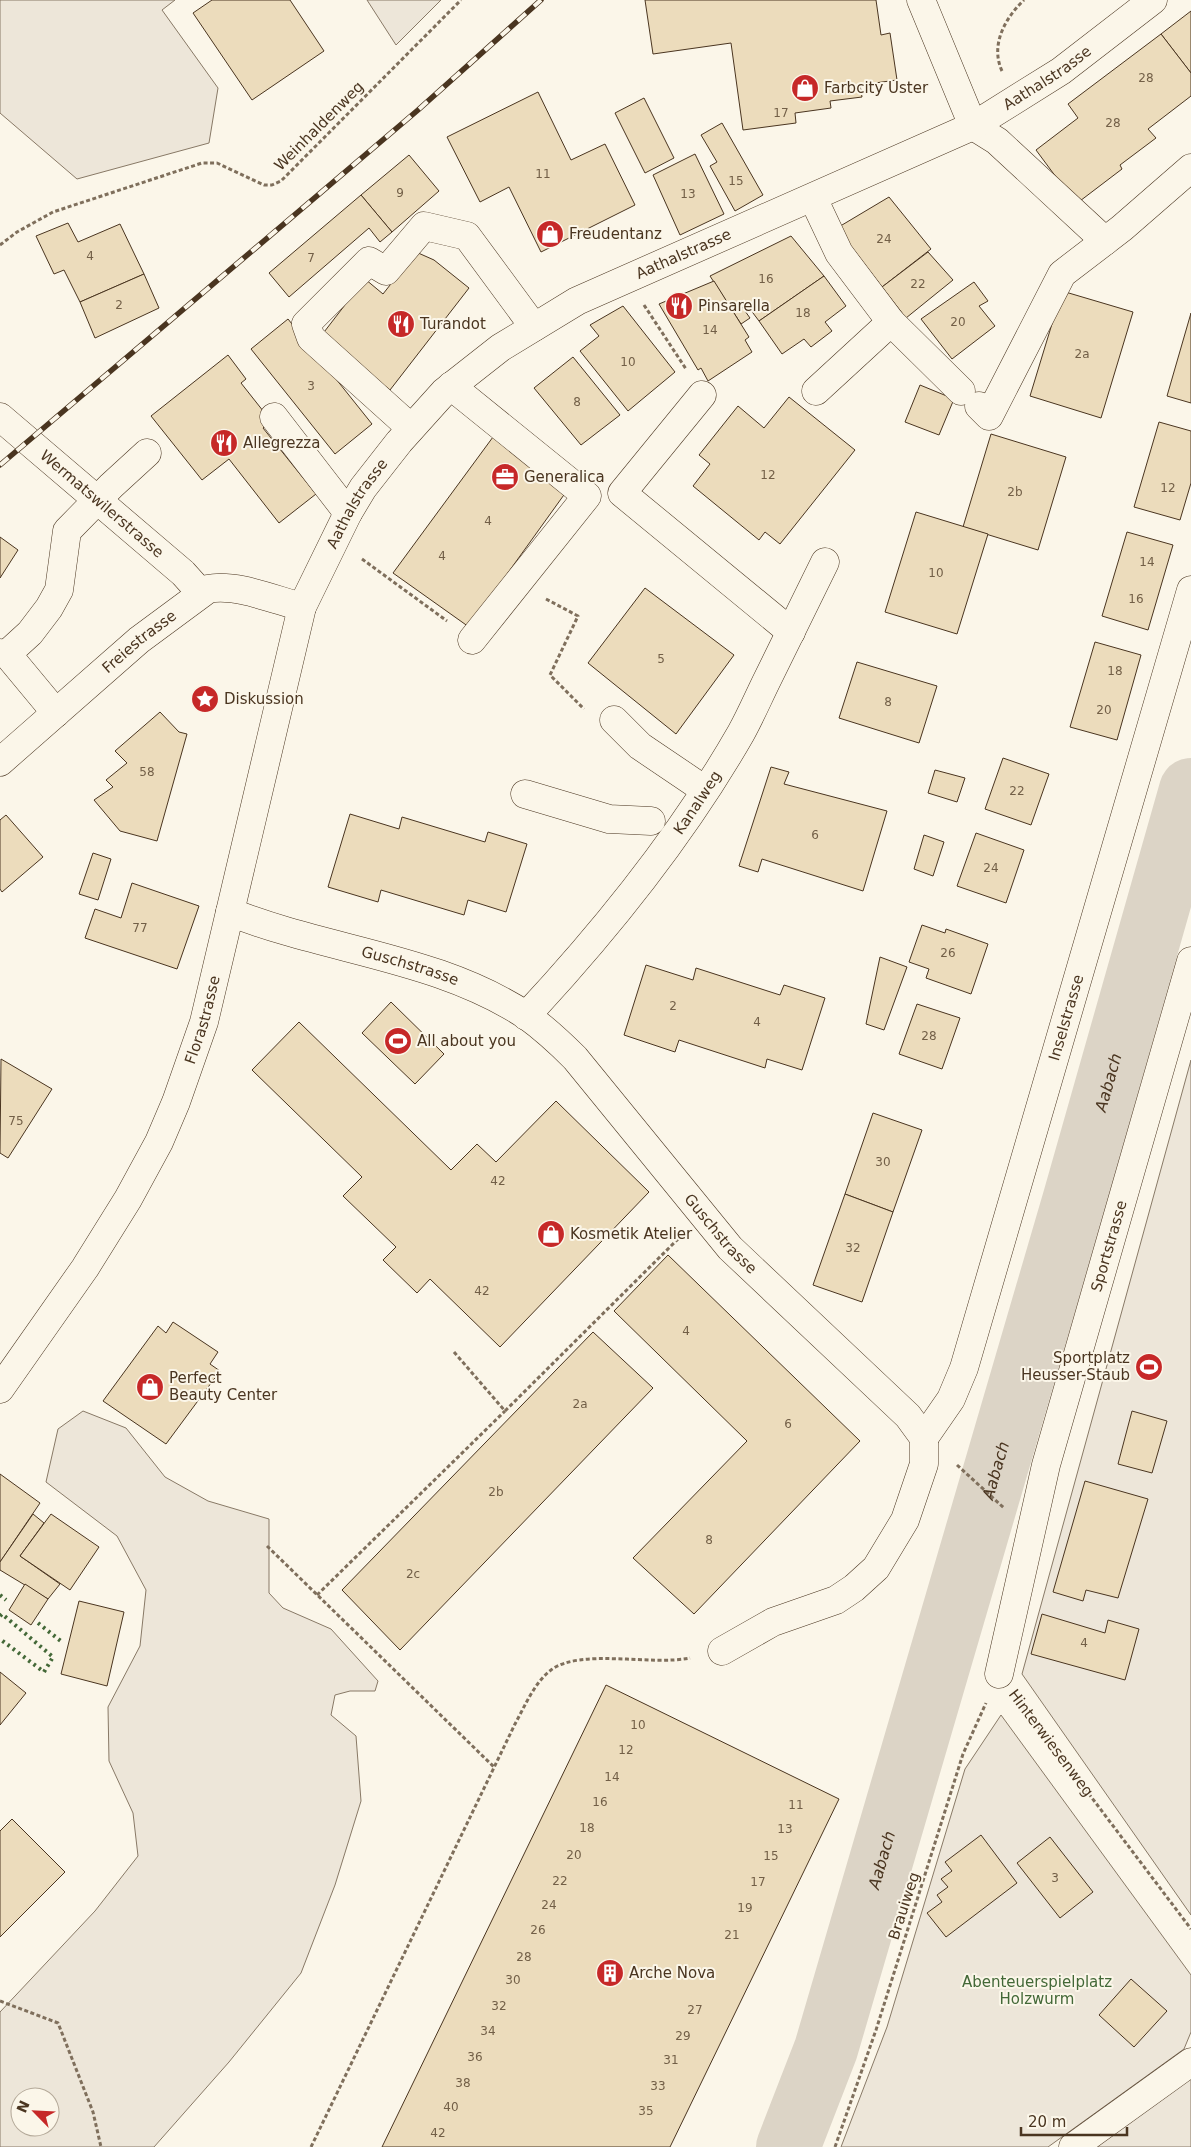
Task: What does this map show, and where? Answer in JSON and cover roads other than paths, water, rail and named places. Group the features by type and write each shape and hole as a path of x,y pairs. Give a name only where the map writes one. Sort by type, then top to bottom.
{"street":[{"path":"922,0 973,126 997,141 1105,241"},
{"name":"Aathalstrasse","path":"302,607 348,513 363,488 411,428 451,386 500,348 577,301 973,126 1061,71 1153,0"},
{"path":"813,198 839,253 891,322 989,416 1062,274 1105,241 1191,168"},
{"path":"411,428 311,338 306,324 369,261 386,272 424,226 468,236 534,327"},
{"path":"816,391 891,322"},
{"path":"451,386 587,496 472,640"},
{"path":"702,395 622,493 791,632"},
{"name":"Wermatswilerstrasse","path":"0,417 183,573 201,593"},
{"path":"274,417 348,513"},
{"path":"56,713 4,653 30,633 49,608 59,590 67,531 147,453"},
{"name":"Kanalweg","path":"526,1016 581,957 663,851 705,790 742,732 825,562"},
{"name":"Freiestrasse","path":"0,762 139,640 201,593 216,587 238,590 302,607"},
{"name":"Inselstrasse","path":"924,1438 952,1399 964,1368 1191,590"},
{"name":"Florastrasse","path":"0,1389 85,1268 128,1199 159,1142 176,1102 203,1025 302,607"},
{"path":"614,720 640,746 705,790"},
{"path":"525,794 609,819 651,821"},
{"name":"Guschstrasse","path":"230,912 261,924 412,965 484,993 526,1016 550,1034 575,1058 730,1248 908,1416 924,1438"},
{"name":"Sportstrasse","path":"1031,1531 1046,1465 1191,962"},
{"path":"722,1651 773,1622 836,1600 854,1588 876,1568 905,1520 924,1464 924,1438"},
{"name":"Hinterwiesenweg","path":"999,1674 1031,1531"},
{"path":"1073,2147 1191,2062"}],"waterway":[{"name":"Aabach","path":"788,2147 826,2049 1075,1198 1191,790"}],"railway":[{"path":"0,465 418,110 541,0"}],"place":[{"name":"Farbcity Uster","path":"805,88"},
{"name":"Freudentanz","path":"550,234"},
{"name":"Pinsarella","path":"679,306"},
{"name":"Turandot","path":"401,324"},
{"name":"Allegrezza","path":"224,443"},
{"name":"Generalica","path":"505,477"},
{"name":"Diskussion","path":"205,699"},
{"name":"All about you","path":"398,1041"},
{"name":"Kosmetik Atelier","path":"551,1234"},
{"name":"Sportplatz Heusser-Staub","path":"1149,1367"},
{"name":"Perfect Beauty Center","path":"150,1387"},
{"name":"Arche Nova","path":"610,1973"}],"park label":[{"name":"Abenteuerspielplatz Holzwurm","path":"1037,1990"}]}
